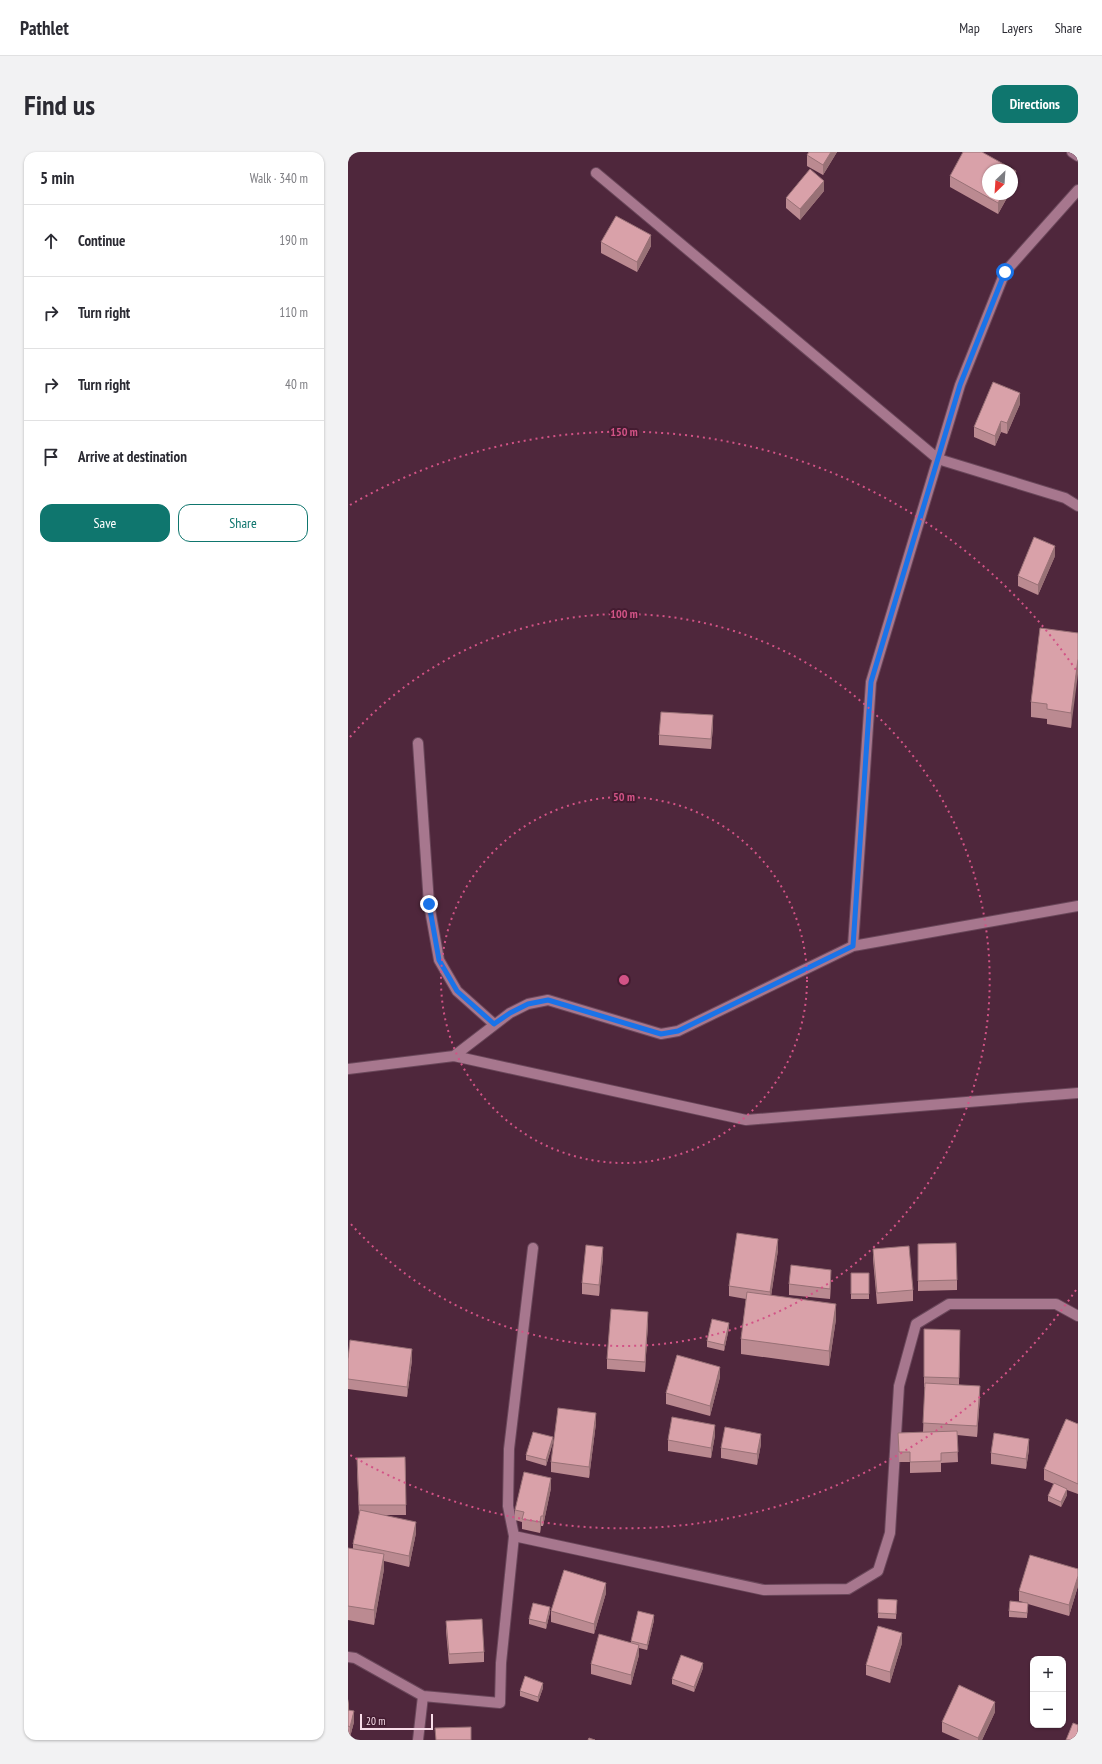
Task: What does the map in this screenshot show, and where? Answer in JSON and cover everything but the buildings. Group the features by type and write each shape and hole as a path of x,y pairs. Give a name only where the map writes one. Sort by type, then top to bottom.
{"street":[{"path":"1072,152 1078,156"},
{"path":"596,173 938,459 1065,498 1078,506"},
{"path":"853,946 871,682 960,385 1005,272 1078,190"},
{"path":"418,742 429,904 439,960 457,991 494,1024"},
{"path":"454,1056 494,1024 510,1013 528,1004 548,1000 661,1034 678,1031 853,946 1078,906"},
{"path":"348,1069 454,1056 746,1120 1078,1094"},
{"path":"348,1657 355,1658 423,1696 500,1703 502,1663 514,1536 508,1506 508,1449 533,1248"},
{"path":"514,1536 764,1590 848,1589 878,1571 890,1533 899,1386 916,1324 949,1304 1056,1304 1078,1316"},
{"path":"418,1740 423,1696"}],"route":[{"path":"429,904 439,960 457,991 494,1024 510,1013 528,1004 548,1000 661,1034 678,1031 853,946 871,682 960,385 1005,272"}]}
